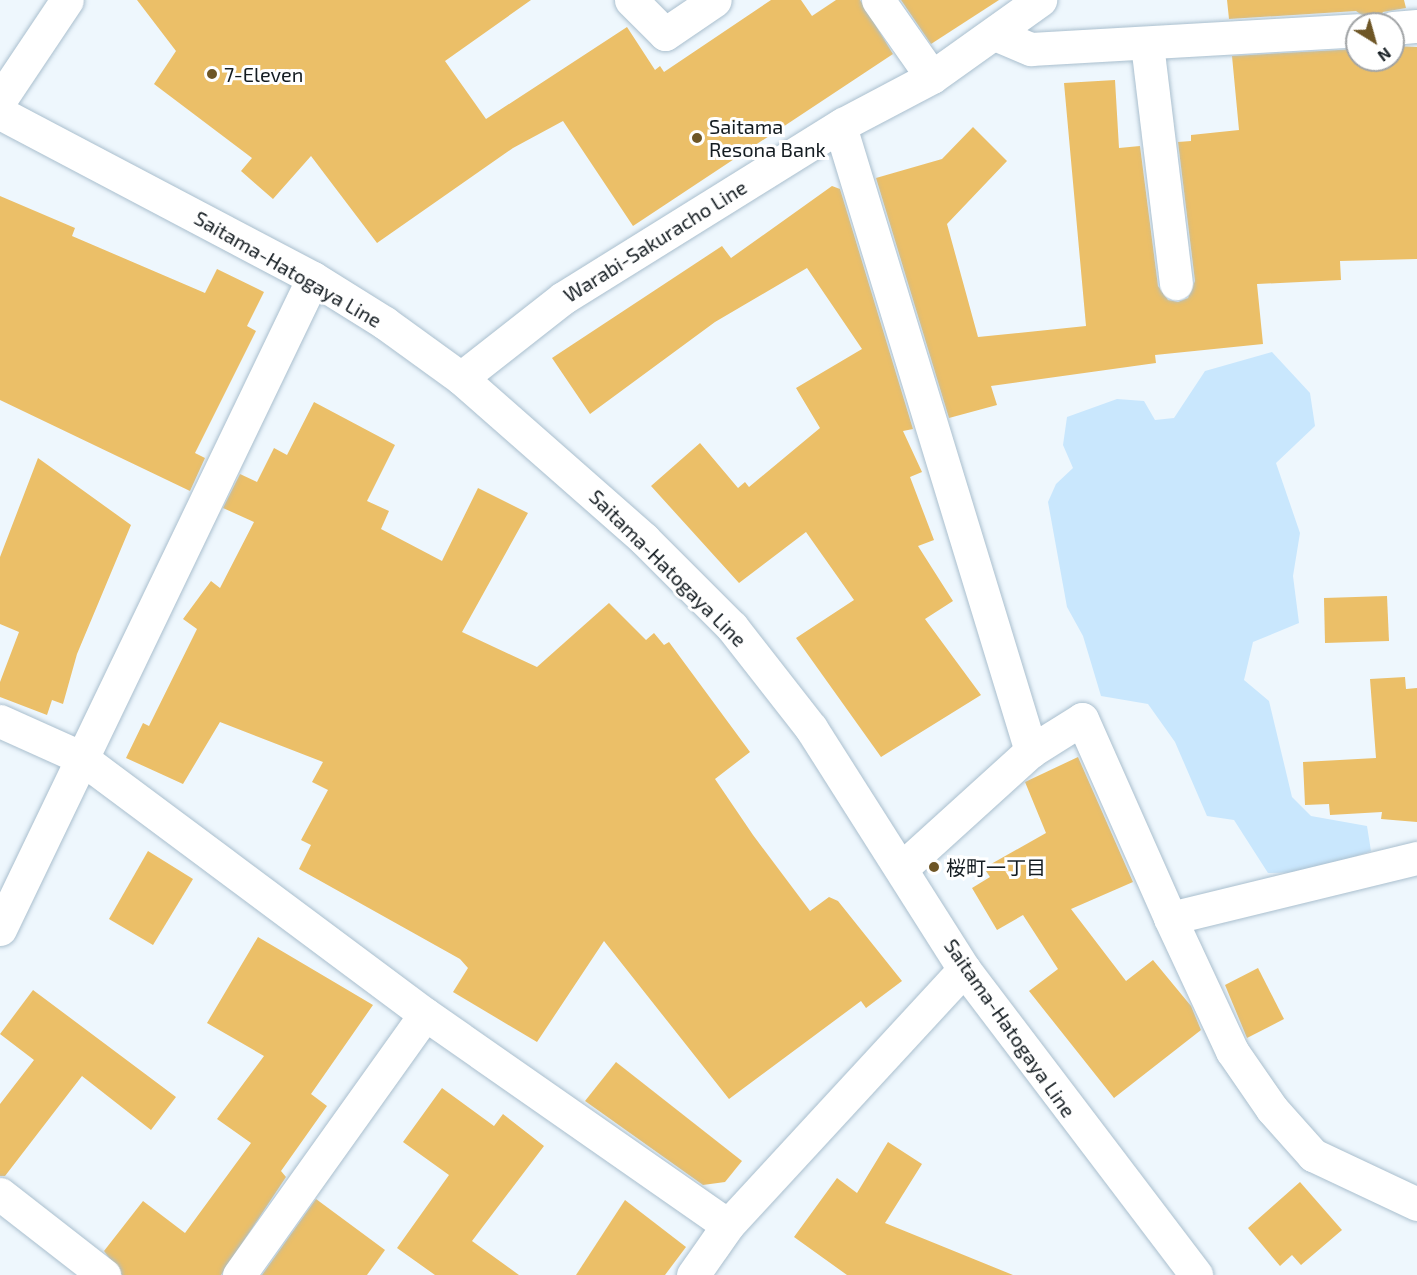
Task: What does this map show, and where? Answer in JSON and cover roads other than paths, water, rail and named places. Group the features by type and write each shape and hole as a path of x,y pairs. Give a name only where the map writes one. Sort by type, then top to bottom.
{"street":[{"path":"0,100 67,0"},
{"path":"631,0 665,34 716,0"},
{"path":"878,0 932,77"},
{"name":"Warabi-Sakuracho Line","path":"461,378 563,298 840,126 932,77 1040,0"},
{"path":"994,34 1031,49 1345,31"},
{"path":"1147,44 1176,283"},
{"name":"Saitama-Hatogaya Line","path":"0,113 313,278 461,378 576,476 732,627 811,728 903,867 964,969 1196,1275"},
{"path":"840,126 1031,751"},
{"path":"0,929 80,757 313,278"},
{"path":"903,867 1031,751 1082,719 1232,1051 1272,1109 1313,1155 1417,1204"},
{"path":"0,722 80,757 425,1014 728,1225"},
{"path":"1170,918 1417,858"},
{"path":"693,1275 728,1225 964,969"},
{"path":"239,1275 425,1014"},
{"path":"0,1194 104,1275"}],"place":[{"name":"7-Eleven","path":"212,74"},
{"name":"Saitama Resona Bank","path":"697,138"},
{"name":"桜町一丁目","path":"934,867"}]}
